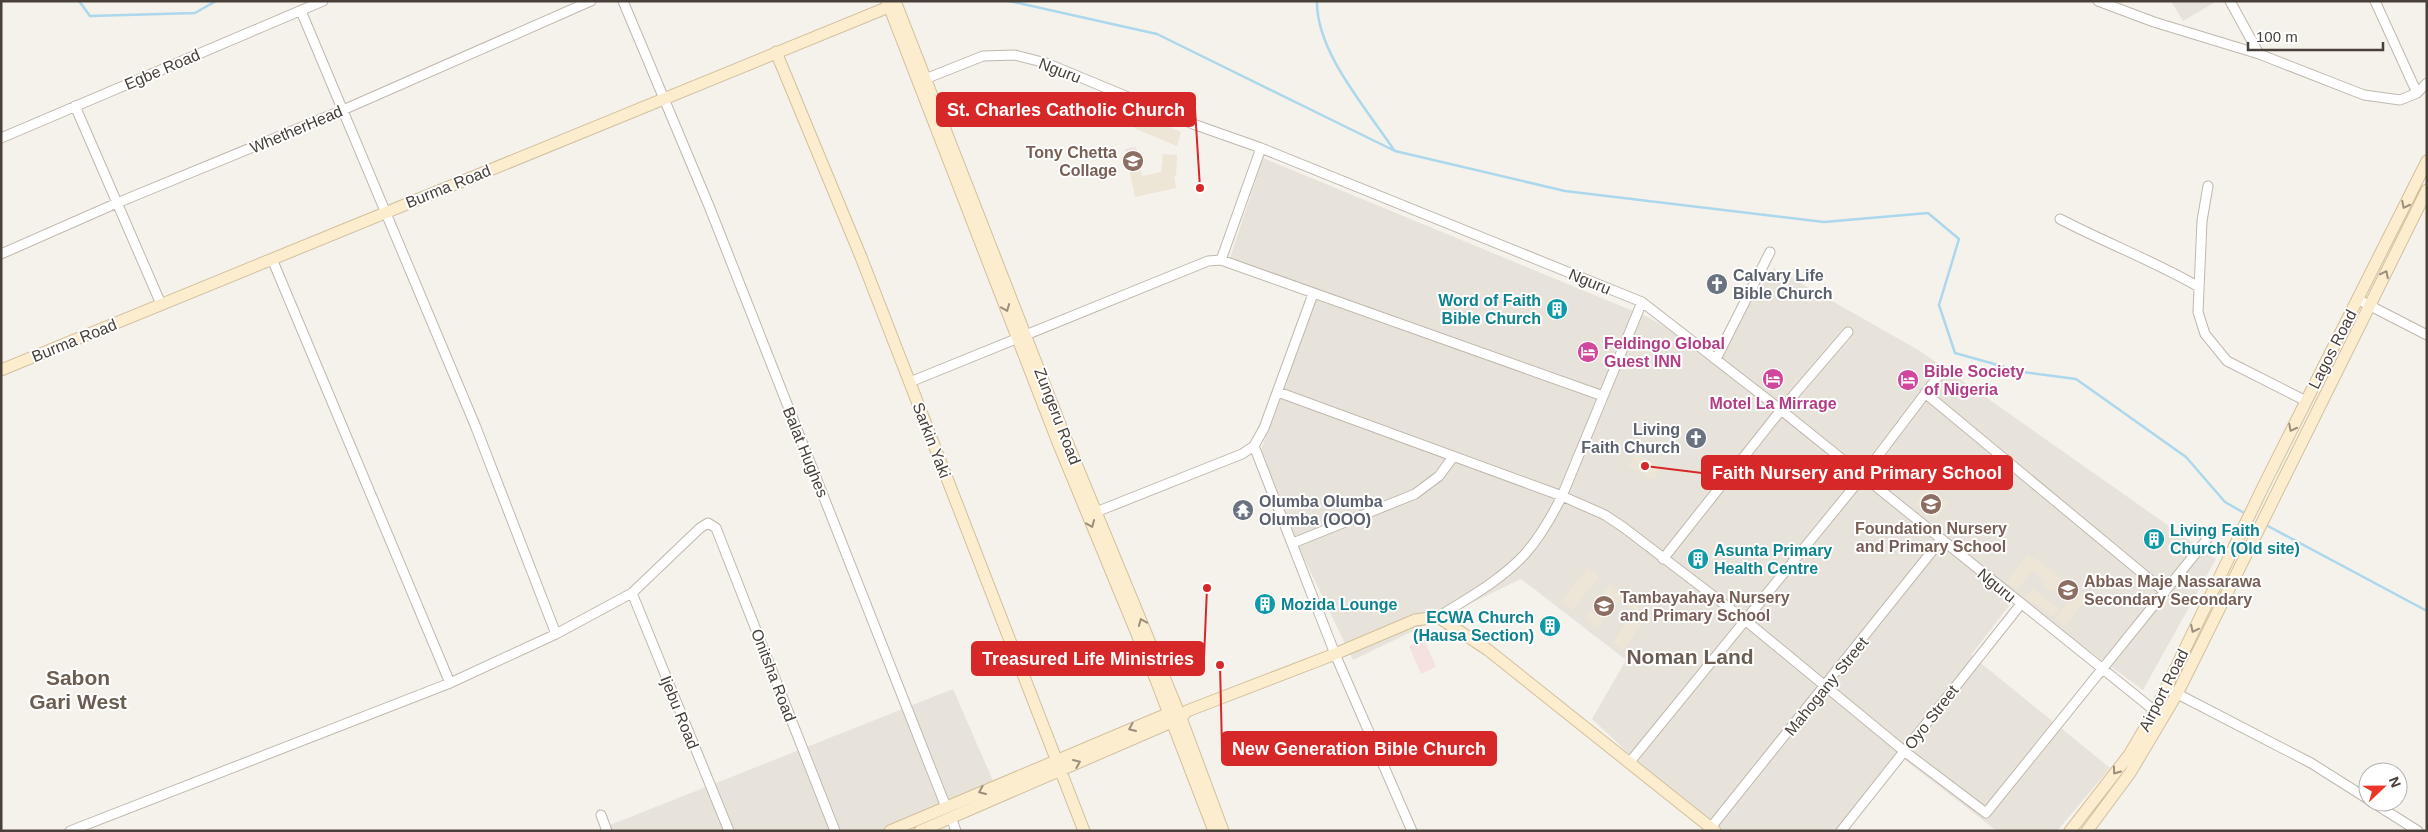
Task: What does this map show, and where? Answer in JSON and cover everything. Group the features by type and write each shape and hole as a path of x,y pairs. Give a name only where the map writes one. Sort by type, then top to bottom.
{"street":[{"name":"Egbe Road","path":"1,138 323,1"},
{"name":"WhetherHead","path":"1,254 117,203 343,110 590,1"},
{"path":"624,1 665,97"},
{"path":"2098,1 2154,22 2260,54 2364,95 2393,101 2400,100 2416,93 2427,83"},
{"path":"2230,1 2260,54"},
{"path":"2375,1 2416,93"},
{"path":"892,4 1022,335 1087,516 1177,715 1214,831"},
{"name":"Burma Road","path":"1,370 892,4"},
{"name":"Zungeru Road","path":"892,4 926,79 1022,335 1096,512 1223,831"},
{"path":"301,11 475,425 556,634"},
{"name":"Sarkin Yaki","path":"776,52 910,382 1084,831"},
{"name":"Nguru","path":"926,79 983,56 998,54 1015,55 1046,63 1193,124 1261,148 1642,302 1781,410 2155,711"},
{"name":"Balat Hughes","path":"665,97 956,831"},
{"path":"75,106 161,304"},
{"path":"1221,260 1261,148"},
{"name":"Lagos Road","path":"2238,538 2427,161"},
{"path":"2208,186 2202,221 2198,312 2205,334 2228,361 2306,401"},
{"name":"Lagos Road","path":"2252,542 2427,190"},
{"path":"2060,219 2161,266 2199,287"},
{"path":"1716,359 1770,252"},
{"path":"272,258 450,683"},
{"path":"910,382 1208,261 1221,260 1603,396"},
{"path":"1096,512 1242,454 1254,446 1278,392 1313,294"},
{"path":"2357,299 2427,335"},
{"path":"890,831 949,812 1177,715 1334,654 1415,620 1438,618 1493,582 1525,554 1548,523 1562,496 1642,302"},
{"path":"1663,559 1781,410 1848,332"},
{"path":"1629,763 1862,476 1940,374"},
{"path":"1278,392 1562,496 1605,515 1744,620 1904,751 1986,813 2208,538"},
{"path":"1925,393 2165,592"},
{"path":"1254,446 1334,654 1412,831"},
{"path":"1292,543 1416,494 1439,476 1453,457"},
{"name":"Onitsha Road","path":"632,593 700,528 708,523 716,528 835,831"},
{"name":"Airport Road","path":"2070,831 2129,754 2155,711 2238,538"},
{"name":"Mahogany Street","path":"1711,830 1942,540"},
{"name":"Airport Road","path":"2087,831 2130,773 2177,694 2252,542"},
{"path":"70,831 243,762 450,683 556,634 632,593"},
{"name":"Ijebu Road","path":"632,593 729,831"},
{"name":"Oyo Street","path":"1841,831 2020,604"},
{"path":"1438,618 1488,650 1711,830"},
{"path":"2166,688 2311,763 2358,793"},
{"path":"920,831 949,812"},
{"path":"2388,812 2418,831"},
{"path":"601,815 607,831"}],"shaded area":[{"path":"2171,1 2217,1 2183,21"},
{"name":"Tony Chetta Collage","path":"1139,115 1181,132 1177,146 1134,128"},
{"name":"Tony Chetta Collage","path":"1136,147 1142,176 1161,172 1163,154 1177,155 1176,175 1174,176 1176,188 1135,197 1125,149"},
{"path":"1263,158 1650,318 1713,356 1774,268 1920,351 2216,559 2143,690 2016,597 1971,655 2110,768 2057,831 1997,831 1897,754 1843,831 1706,831 1707,827 1592,719 1626,660 1521,579 1353,660 1257,461 1318,294 1227,267"},
{"path":"1635,453 1660,467 1654,479 1629,466"},
{"name":"Foundation Nursery and Primary School","path":"1926,488 1948,503 1936,519 1915,504"},
{"name":"Abbas Maje Nassarawa Secondary Secondary","path":"2028,554 2078,590 2076,593 2085,600 2065,626 2055,619 2070,599 2056,589 2050,591 2043,586 2046,583 2032,570 2017,590 2007,582"},
{"name":"Tambayahaya Nursery and Primary School","path":"1588,568 1599,577 1572,610 1561,601"},
{"name":"Tambayahaya Nursery and Primary School","path":"1610,584 1623,595 1598,628 1585,618"},
{"name":"Abbas Maje Nassarawa Secondary Secondary","path":"2033,589 2059,609 2052,617 2026,597"},
{"name":"Tambayahaya Nursery and Primary School","path":"1628,599 1646,611 1648,609 1652,612 1647,619 1625,604"},
{"name":"Tambayahaya Nursery and Primary School","path":"1630,617 1642,622 1624,650 1613,643"},
{"path":"1424,639 1436,667 1421,674 1409,646"},
{"path":"953,689 997,790 912,831 607,831 605,827"}],"waterway":[{"path":"79,1 90,16 195,13 216,1"},
{"path":"1009,1 1157,34 1395,151 1565,191 1824,222 1928,213 1959,239 1939,305 1955,353 2023,372 2076,379 2186,457 2225,502 2246,514"},
{"path":"1317,1 1319,20 1334,60 1394,150"},
{"path":"2266,525 2427,611"}],"place":[{"name":"Tony Chetta Collage","path":"1133,161"},
{"name":"St. Charles Catholic Church","path":"1200,188"},
{"name":"Calvary Life Bible Church","path":"1717,284"},
{"name":"Word of Faith Bible Church","path":"1557,309"},
{"name":"Feldingo Global Guest INN","path":"1588,352"},
{"name":"Motel La Mirrage","path":"1773,379"},
{"name":"Bible Society of Nigeria","path":"1908,380"},
{"name":"Living Faith Church","path":"1696,438"},
{"name":"Faith Nursery and Primary School","path":"1645,466"},
{"name":"Foundation Nursery and Primary School","path":"1931,504"},
{"name":"Olumba Olumba Olumba (OOO)","path":"1243,510"},
{"name":"Living Faith Church (Old site)","path":"2154,539"},
{"name":"Asunta Primary Health Centre","path":"1698,559"},
{"name":"Treasured Life Ministries","path":"1207,588"},
{"name":"Abbas Maje Nassarawa Secondary Secondary","path":"2068,590"},
{"name":"Mozida Lounge","path":"1265,604"},
{"name":"Tambayahaya Nursery and Primary School","path":"1604,606"},
{"name":"ECWA Church (Hausa Section)","path":"1550,626"},
{"name":"New Generation Bible Church","path":"1220,665"}],"district":[{"name":"Noman Land","path":"1690,657"},
{"name":"Sabon Gari West","path":"78,690"}]}
